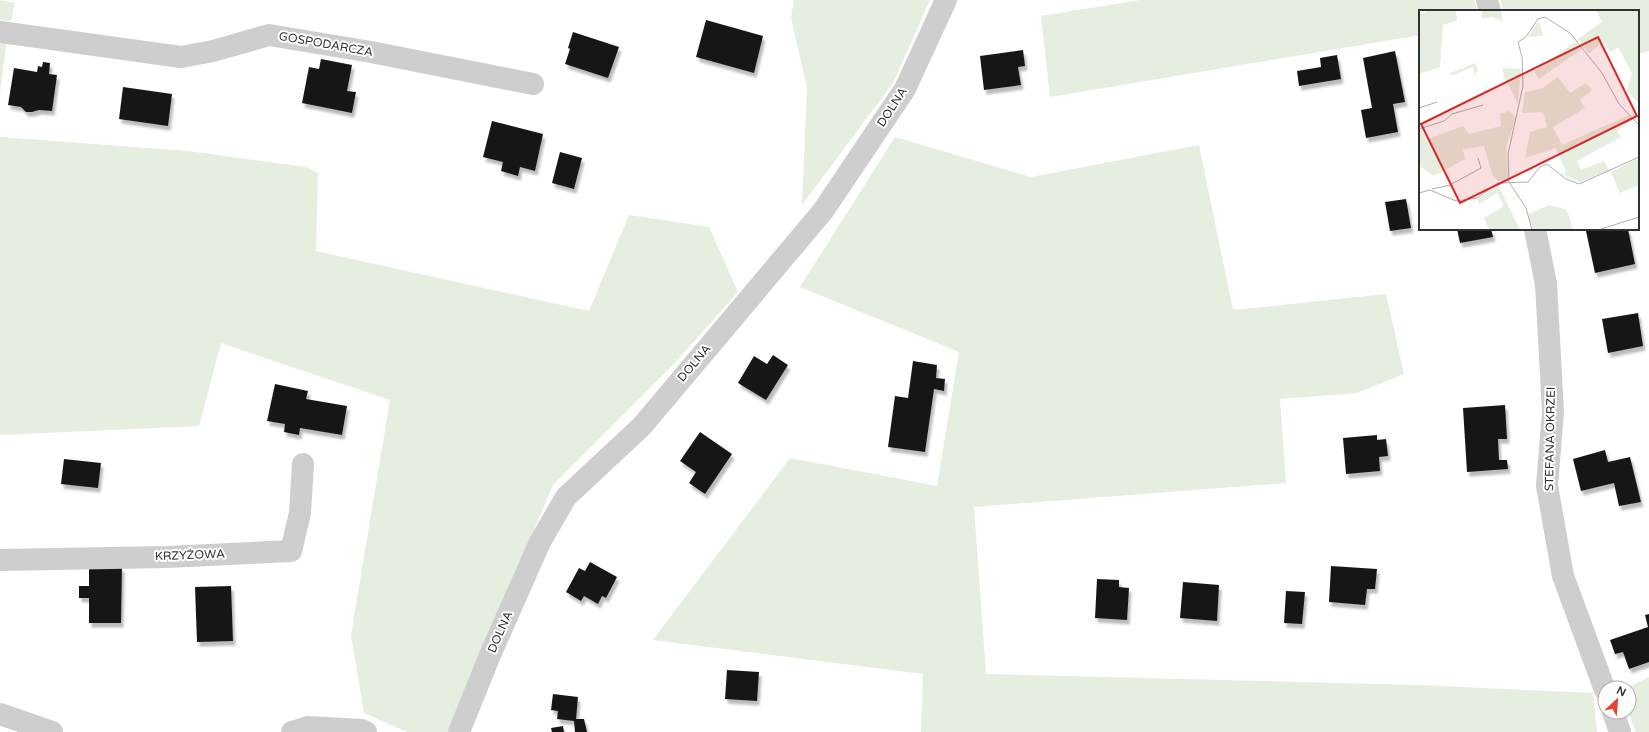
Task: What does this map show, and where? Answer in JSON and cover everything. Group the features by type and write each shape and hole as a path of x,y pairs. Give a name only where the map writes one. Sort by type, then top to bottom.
{"street":[{"name":"DOLNA","path":"459,732 490,655 537,549 566,497 642,426 823,211 905,89 946,0"},
{"path":"1487,0 1490,10"},
{"name":"GOSPODARCZA","path":"0,32 182,57 213,51 270,35 371,52 533,84"},
{"name":"STEFANA OKRZEI","path":"1535,230 1546,284 1553,405 1547,486 1563,576 1601,680"},
{"name":"KRZYŻOWA","path":"0,560 167,557 291,551 300,513 303,464"},
{"path":"0,714 52,732"},
{"path":"1616,720 1620,732"},
{"path":"292,732 308,727 362,730 366,732"}],"green space":[{"path":"0,0 15,3 11,21 0,20"},
{"path":"794,0 930,0 893,83 802,205 807,88 791,17"},
{"path":"1140,0 1474,0 1478,10 1419,10 1419,35 1050,97 1041,16"},
{"path":"1501,0 1649,0 1649,51 1639,54 1639,10 1503,10"},
{"path":"0,39 7,39 0,93"},
{"path":"0,137 188,151 306,167 318,173 316,251 589,311 629,215 709,227 738,292 673,365 553,485 448,732 407,732 364,713 351,635 390,400 221,343 199,426 0,435"},
{"path":"895,137 1031,177 1199,145 1233,310 1386,294 1404,374 1357,393 1280,399 1286,483 974,507 986,674 1419,685 1593,693 1597,732 921,732 923,674 653,640 790,458 937,486 959,352 800,287"},
{"path":"1649,677 1649,732 1636,732 1631,720 1637,720 1637,683"}],"building":[{"path":"706,20 763,36 754,73 696,57"},
{"path":"573,32 619,47 608,78 565,64 570,49 568,48"},
{"path":"1023,50 1025,66 1018,67 1021,85 984,90 980,56"},
{"path":"1395,51 1405,102 1393,104 1398,132 1366,138 1361,110 1372,108 1363,58"},
{"path":"1337,55 1341,79 1299,86 1297,71 1321,67 1320,58"},
{"path":"321,59 352,65 347,91 356,92 352,113 302,103 309,67 319,69"},
{"path":"43,62 50,63 49,74 57,75 52,111 39,110 26,112 21,107 8,105 14,68 37,72 38,66 42,67"},
{"path":"123,87 172,94 168,126 119,119"},
{"path":"492,121 543,134 535,171 520,167 518,176 501,171 503,162 483,157"},
{"path":"560,152 582,158 574,189 552,183"},
{"path":"1406,199 1411,228 1390,231 1385,202"},
{"path":"1457,230 1491,230 1493,237 1460,243"},
{"path":"1628,230 1635,264 1595,273 1586,231"},
{"path":"1638,313 1643,346 1608,353 1602,319"},
{"path":"773,355 788,365 766,400 738,383 754,356 767,364"},
{"path":"913,361 937,365 936,378 945,379 944,391 934,389 925,452 888,447 895,396 908,398"},
{"path":"275,384 308,391 306,399 347,406 342,435 300,428 299,435 284,432 285,424 267,421"},
{"path":"1505,405 1507,439 1498,439 1499,460 1507,460 1508,469 1467,472 1463,408"},
{"path":"700,432 732,454 705,494 689,483 696,472 680,461"},
{"path":"1377,435 1377,440 1386,439 1388,456 1379,457 1380,471 1346,474 1343,438"},
{"path":"1605,450 1608,462 1630,457 1641,502 1619,506 1614,483 1581,491 1573,459"},
{"path":"64,459 101,463 98,488 61,484"},
{"path":"590,562 617,577 606,598 602,596 598,604 584,596 581,601 566,592 579,568 585,571"},
{"path":"89,566 122,567 121,623 89,623 89,598 79,598 79,586 89,586"},
{"path":"1331,566 1377,569 1375,589 1367,589 1365,605 1329,602"},
{"path":"1097,579 1119,580 1119,587 1129,588 1127,620 1095,618"},
{"path":"1183,582 1219,585 1217,621 1180,618"},
{"path":"231,586 233,641 197,642 195,587"},
{"path":"1286,591 1305,592 1302,624 1284,623"},
{"path":"1649,614 1649,662 1629,669 1623,652 1615,654 1610,640 1648,627 1645,615"},
{"path":"727,670 759,672 757,701 725,699"},
{"path":"553,694 578,697 576,719 584,719 587,732 575,732 574,721 557,719 558,711 551,710"},
{"path":"563,726 564,732 552,732 551,728"}]}
